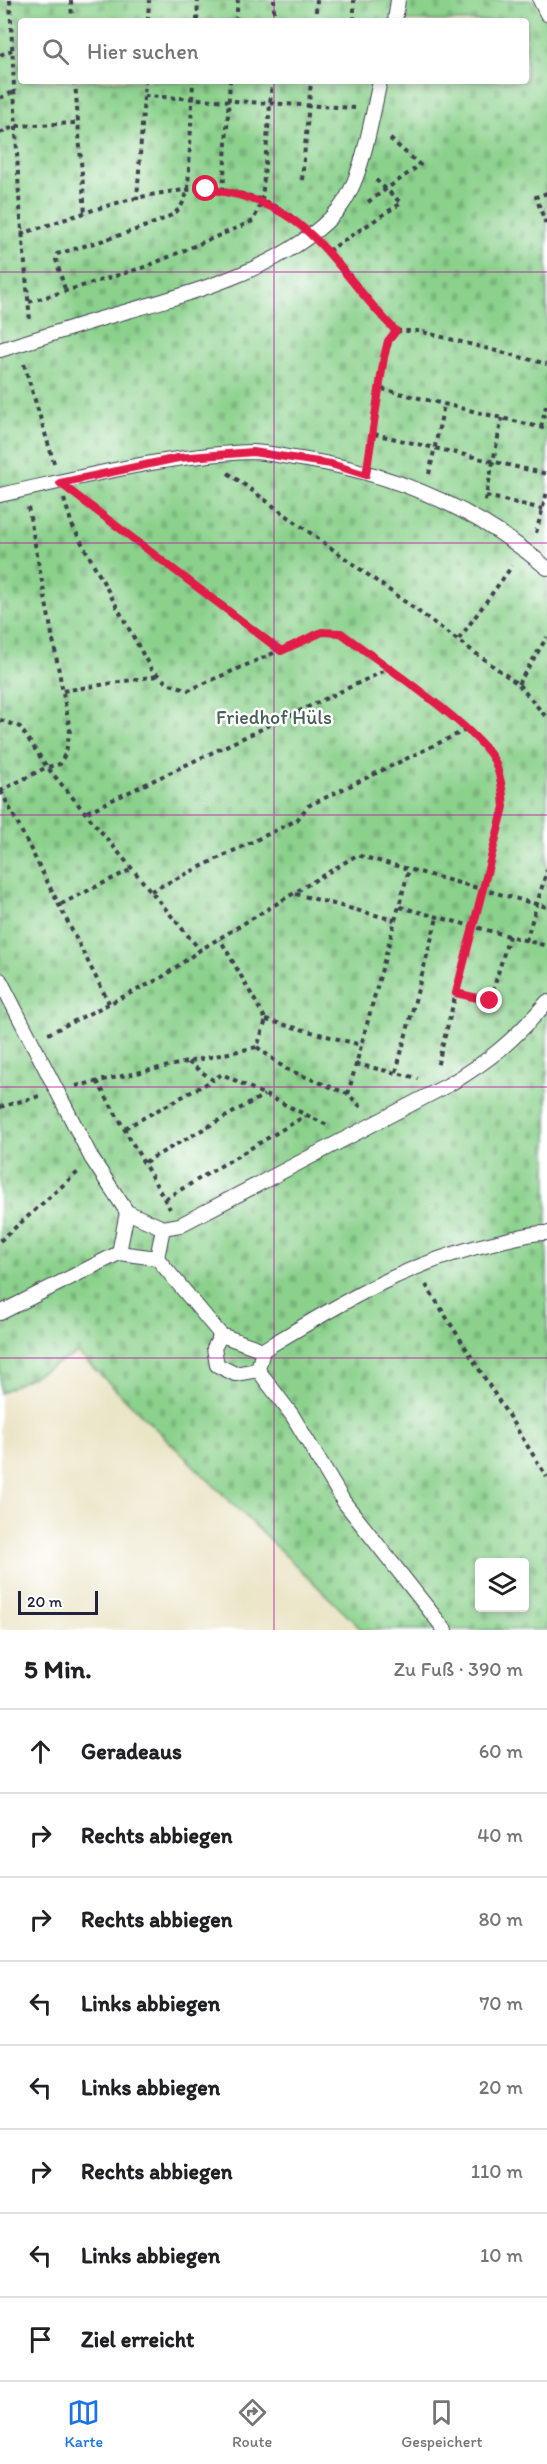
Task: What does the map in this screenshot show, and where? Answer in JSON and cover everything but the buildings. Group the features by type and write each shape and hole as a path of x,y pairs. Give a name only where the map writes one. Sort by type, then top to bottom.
{"lane":[{"path":"395,18 398,0"},
{"path":"540,0 547,14"},
{"path":"0,350 181,296 288,250 311,234 339,210 354,184 379,84"},
{"path":"0,495 178,458 253,452 331,464 424,492 480,519 528,551 547,568"},
{"path":"0,980 92,1159 127,1212 163,1227 180,1225 350,1134 448,1085 488,1061 524,1028 547,1002"},
{"path":"119,1253 127,1212"},
{"path":"157,1258 163,1227"},
{"path":"258,1370 263,1350 348,1299 415,1267 453,1252 547,1233"},
{"path":"0,1312 119,1253 157,1258 221,1335 263,1350"},
{"path":"221,1335 214,1348 218,1365 235,1374 258,1370"},
{"path":"258,1370 292,1415 344,1502 445,1630"}],"path":[{"path":"9,0 21,234 30,326 38,337"},
{"path":"71,0 72,18"},
{"path":"148,18 149,0"},
{"path":"197,18 198,0"},
{"path":"236,18 238,0"},
{"path":"274,0 274,18"},
{"path":"315,18 316,0"},
{"path":"354,0 354,18"},
{"path":"0,55 12,50"},
{"path":"75,84 85,214"},
{"path":"136,200 145,84"},
{"path":"65,289 56,260 57,254 175,213 182,204 188,190 193,84"},
{"path":"223,191 230,84"},
{"path":"29,302 65,289 145,267 253,221 262,201 272,84"},
{"path":"302,180 311,84"},
{"path":"0,98 12,92"},
{"path":"144,96 363,108 420,165 346,217 339,210"},
{"path":"0,133 16,126 77,123"},
{"path":"328,251 401,203 359,164"},
{"path":"21,234 136,200 188,190 223,191 262,201 293,218 347,271 370,305 396,331 419,331 547,364"},
{"path":"547,193 536,197 547,227"},
{"path":"366,475 388,341 396,331"},
{"path":"18,345 72,525 151,669 158,676 167,683 189,690 322,632 341,633 468,729 494,760 503,786 504,807 433,1082"},
{"path":"381,388 547,429"},
{"path":"541,427 547,402"},
{"path":"424,492 444,405"},
{"path":"480,519 502,418"},
{"path":"374,434 547,474"},
{"path":"206,457 518,684 547,718"},
{"path":"60,483 281,651"},
{"path":"25,490 70,730 66,752 60,764 47,767 1,791 61,904 109,1003"},
{"path":"459,639 528,551 545,509 547,492"},
{"path":"486,496 545,509"},
{"path":"518,684 547,638"},
{"path":"87,812 388,669"},
{"path":"63,691 158,676"},
{"path":"0,720 20,727 47,767 87,812 200,950"},
{"path":"151,891 297,820 308,806 468,729"},
{"path":"32,1043 160,978 200,950 357,855 547,907"},
{"path":"61,904 132,869"},
{"path":"348,1094 409,869"},
{"path":"526,941 547,870"},
{"path":"295,894 394,920"},
{"path":"400,907 547,946"},
{"path":"396,1072 437,918"},
{"path":"456,993 490,1001 509,936"},
{"path":"220,939 266,1020 361,1046"},
{"path":"257,1047 266,1020"},
{"path":"0,1107 97,1081 257,1047 286,1069 348,1094 376,1122"},
{"path":"188,1062 213,1080"},
{"path":"356,1064 448,1085"},
{"path":"125,1128 222,1074 305,1116 350,1134"},
{"path":"97,1081 180,1225"},
{"path":"145,1162 265,1095"},
{"path":"165,1199 305,1116"},
{"path":"0,1241 92,1159"},
{"path":"415,1267 547,1478"}],"green space":[{"name":"Friedhof Hüls","path":"0,0 547,0 547,1630 362,1630 78,1353 0,1393"}],"route":[{"path":"206,189 262,201 293,218 347,271 370,305 396,331 388,341 384,357 366,475 331,464 253,452 178,458 60,483 281,651 322,632 341,633 468,729 494,760 503,786 504,807 456,993 490,1001"}]}
